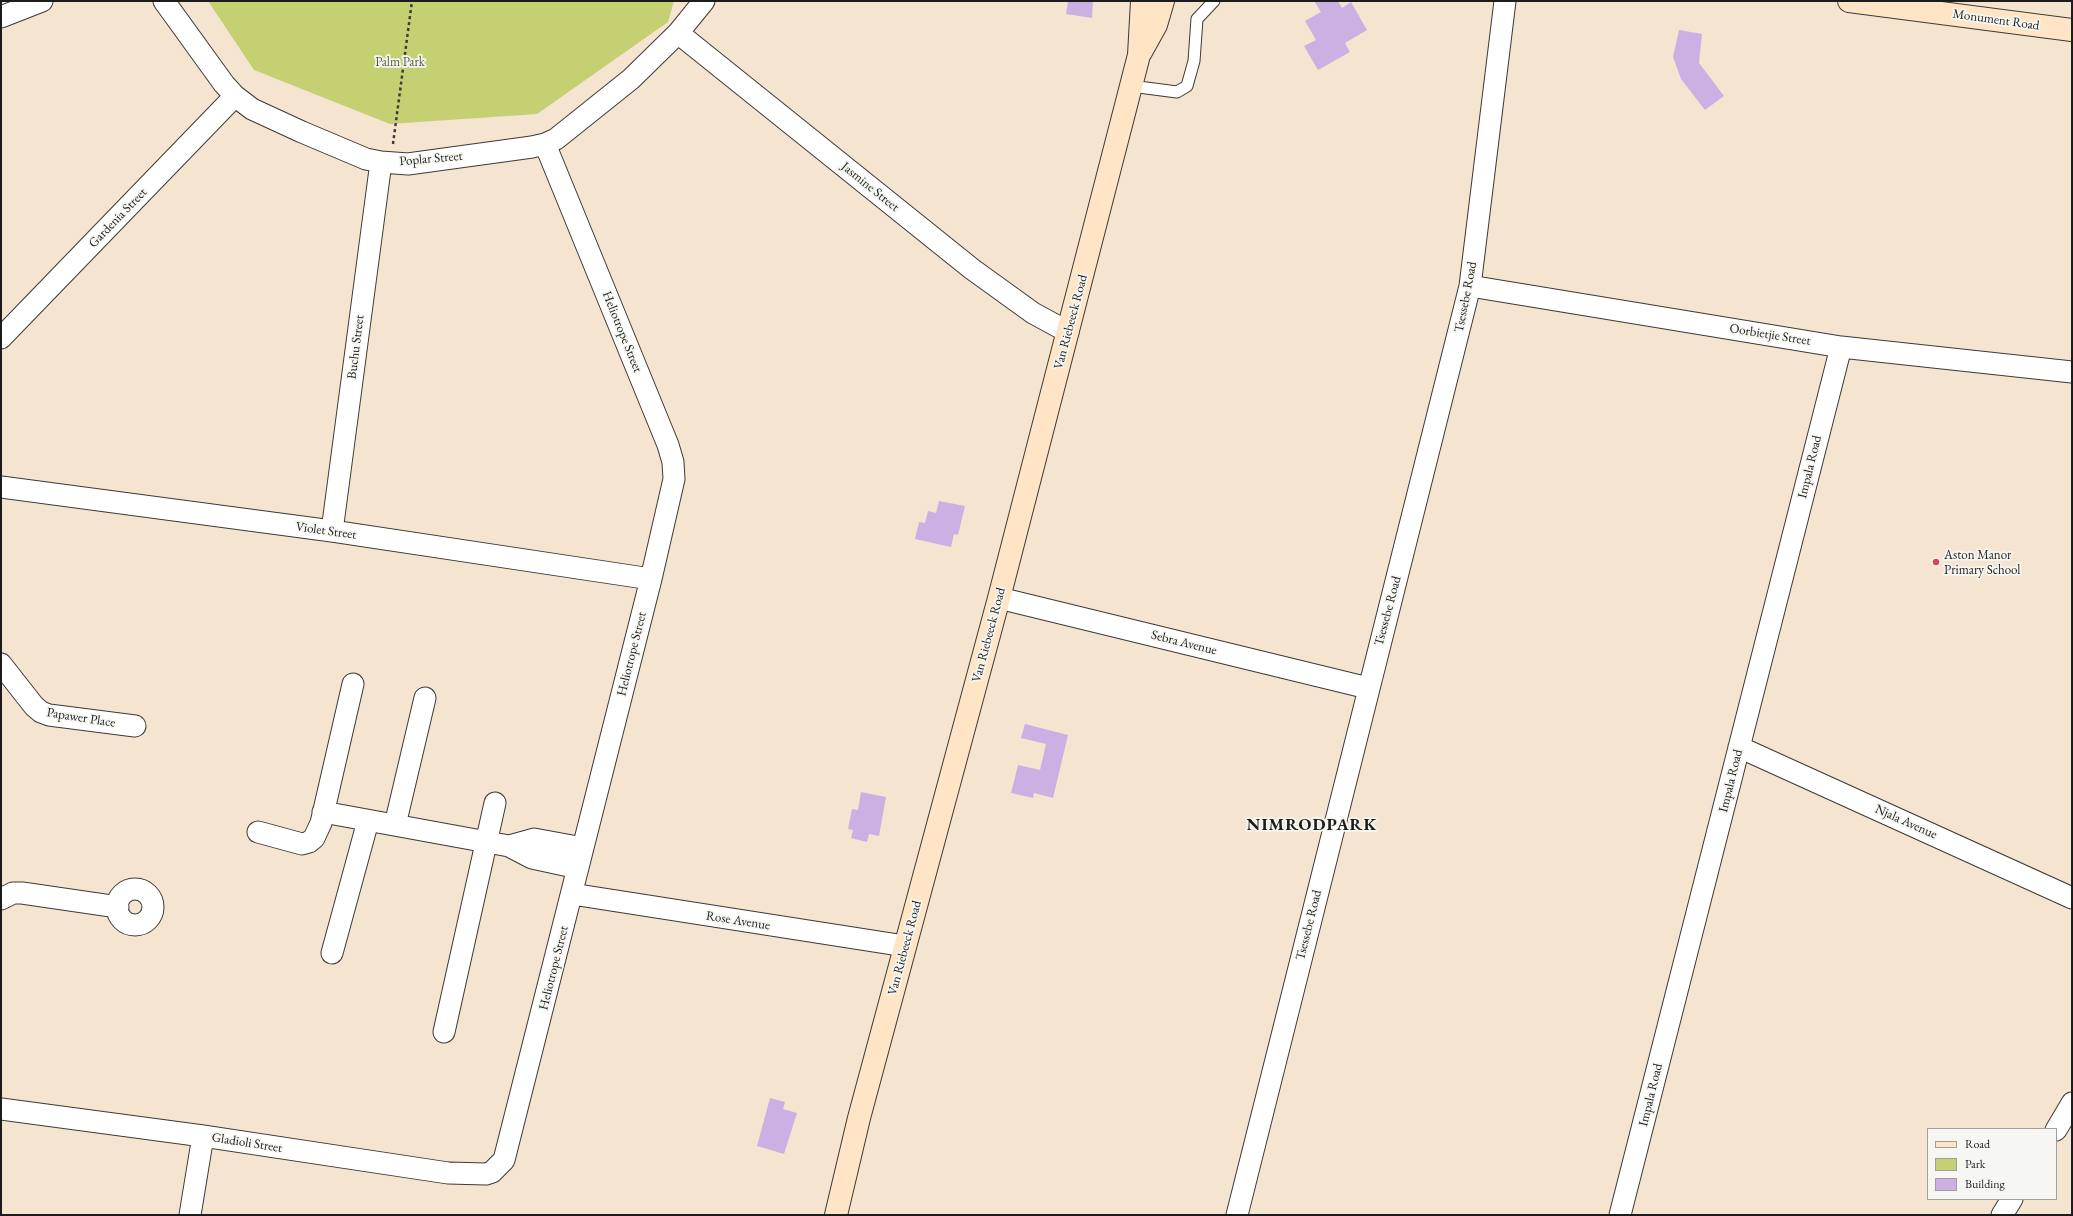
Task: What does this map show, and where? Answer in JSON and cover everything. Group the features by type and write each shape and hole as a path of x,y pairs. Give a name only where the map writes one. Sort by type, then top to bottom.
{"street":[{"path":"1,17 42,1"},
{"name":"Poplar Street","path":"164,1 235,96 252,109 366,159 386,162 429,162 545,144 566,132 631,80 678,33 704,1"},
{"name":"Van Riebeeck Road","path":"836,1215 859,1118 999,598 1132,86 1139,55 1142,1"},
{"name":"Van Riebeeck Road","path":"1139,55 1156,25 1163,1"},
{"name":"Tsessebe Road","path":"1237,1215 1368,688 1439,419 1470,286 1505,1"},
{"name":"Monument Road","path":"1849,1 1925,6 2072,30"},
{"name":"Jasmine Street","path":"678,33 972,269 1033,313 1068,332"},
{"name":"Gardenia Street","path":"1,338 235,96"},
{"name":"Heliotrope Street","path":"492,1172 504,1160 507,1152 651,579 674,479 673,462 668,446 545,144"},
{"name":"Buchu Street","path":"332,531 386,162"},
{"name":"Oorbietjie Street","path":"1470,286 1841,347 2072,372"},
{"name":"Impala Road","path":"1620,1215 1841,347"},
{"name":"Violet Street","path":"1,487 332,531 651,579"},
{"name":"Sebra Avenue","path":"999,598 1368,688"},
{"name":"Papawer Place","path":"1,664 34,706 41,712 135,726"},
{"path":"258,832 296,843 309,842 318,832 354,684"},
{"path":"395,825 426,698"},
{"name":"Njala Avenue","path":"1740,747 2072,898"},
{"path":"444,1032 495,804"},
{"path":"323,812 509,846 532,858 578,868"},
{"path":"332,953 368,821"},
{"path":"509,846 534,839 583,848"},
{"path":"1,899 13,893 22,893 118,907"},
{"name":"Rose Avenue","path":"572,894 905,946"},
{"path":"2057,1128 2072,1103"},
{"name":"Gladioli Street","path":"1,1109 202,1136 448,1173 475,1175 492,1172"},
{"path":"190,1215 202,1136"},
{"path":"2002,1215 2011,1200"}],"lane":[{"path":"1132,86 1178,92 1187,86 1194,61 1197,18 1214,1"}],"path":[{"path":"386,162 412,1"}],"green space":[{"name":"Palm Park","path":"208,1 674,1 668,22 537,114 390,124 254,70"}],"building":[{"path":"1068,1 1093,1 1092,18 1066,14"},
{"path":"1314,1 1338,1 1342,8 1351,2 1367,30 1345,43 1350,52 1318,70 1304,46 1316,40 1305,21 1321,12"},
{"path":"1679,30 1702,34 1699,63 1724,96 1705,110 1681,79 1673,57"},
{"path":"939,501 965,506 958,535 954,534 951,547 915,539 919,522 925,523 928,511 936,513"},
{"path":"1025,724 1068,735 1053,798 1034,793 1033,798 1011,793 1018,765 1040,770 1046,744 1021,738"},
{"path":"861,792 886,797 879,836 869,834 867,842 851,838 853,830 848,829 852,809 858,810"},
{"path":"770,1098 785,1102 783,1109 797,1113 784,1154 757,1146"}],"place":[{"name":"Aston Manor Primary School","path":"1936,562"}],"district":[{"name":"NIMRODPARK","path":"1312,825"}]}
